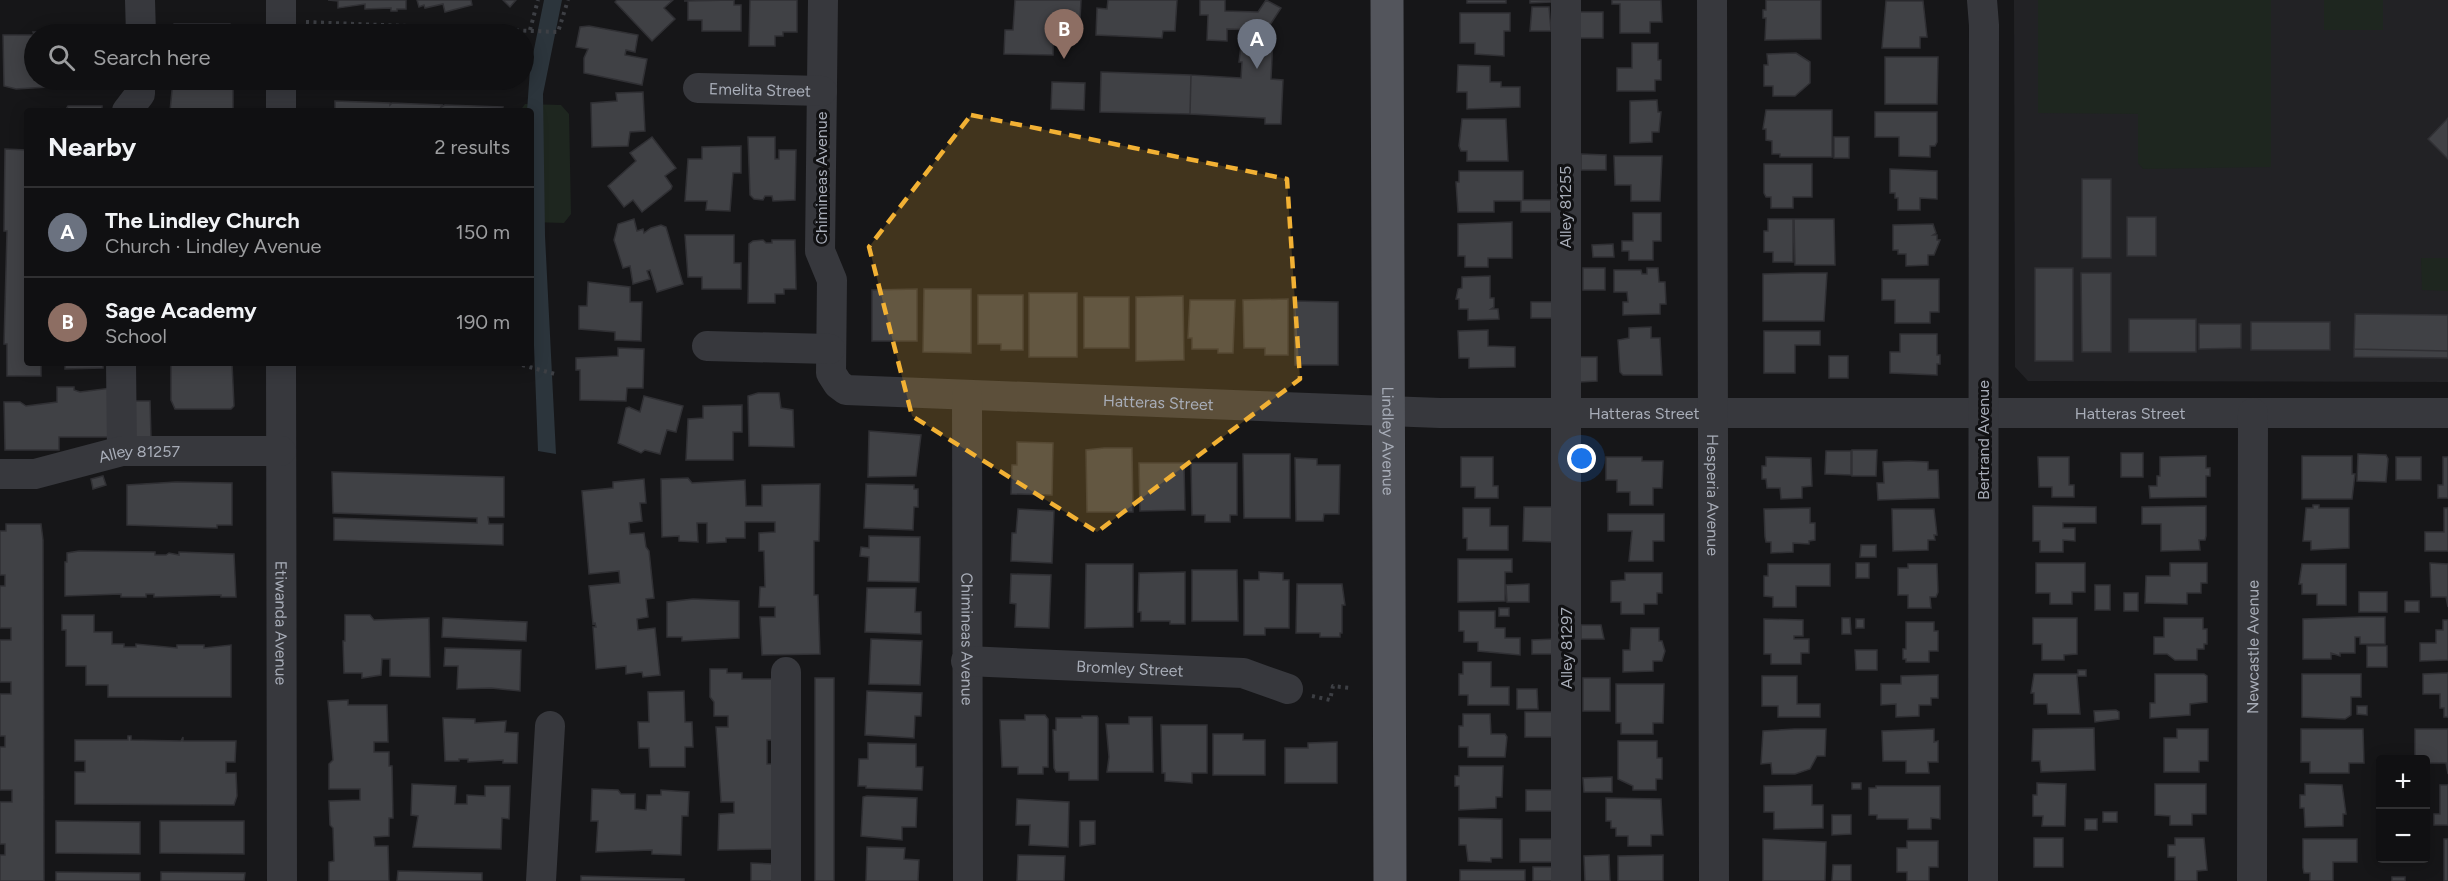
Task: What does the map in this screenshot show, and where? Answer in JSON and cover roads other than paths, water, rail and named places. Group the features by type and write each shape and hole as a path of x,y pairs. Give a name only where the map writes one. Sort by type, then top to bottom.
{"main road":[{"name":"Lindley Avenue","path":"1387,0 1390,881"}],"street":[{"path":"140,0 141,24"},
{"name":"Chimineas Avenue","path":"823,0 820,251 832,280 831,373 841,387"},
{"name":"Alley 81255","path":"1566,0 1566,414"},
{"name":"Hesperia Avenue","path":"1712,0 1714,881"},
{"name":"Bertrand Avenue","path":"1982,0 1984,25 1983,881"},
{"name":"Emelita Street","path":"698,88 822,91"},
{"path":"129,108 140,94 140,90"},
{"path":"281,90 281,108"},
{"path":"707,346 830,349"},
{"path":"121,366 122,451"},
{"name":"Etiwanda Avenue","path":"282,366 282,881"},
{"name":"Hatteras Street","path":"841,387 851,391 1388,412 1566,414 2448,413"},
{"name":"Chimineas Avenue","path":"967,396 968,881"},
{"name":"Newcastle Avenue","path":"2252,881 2253,413"},
{"name":"Alley 81297","path":"1566,414 1566,881"},
{"name":"Alley 81257","path":"0,474 35,474 122,451 282,451"},
{"name":"Bromley Street","path":"966,661 1243,673 1288,689"},
{"path":"786,672 786,881"},
{"path":"541,881 550,726"}],"place":[{"name":"Sage Academy","path":"1064,59"},
{"name":"The Lindley Church","path":"1257,69"}]}
